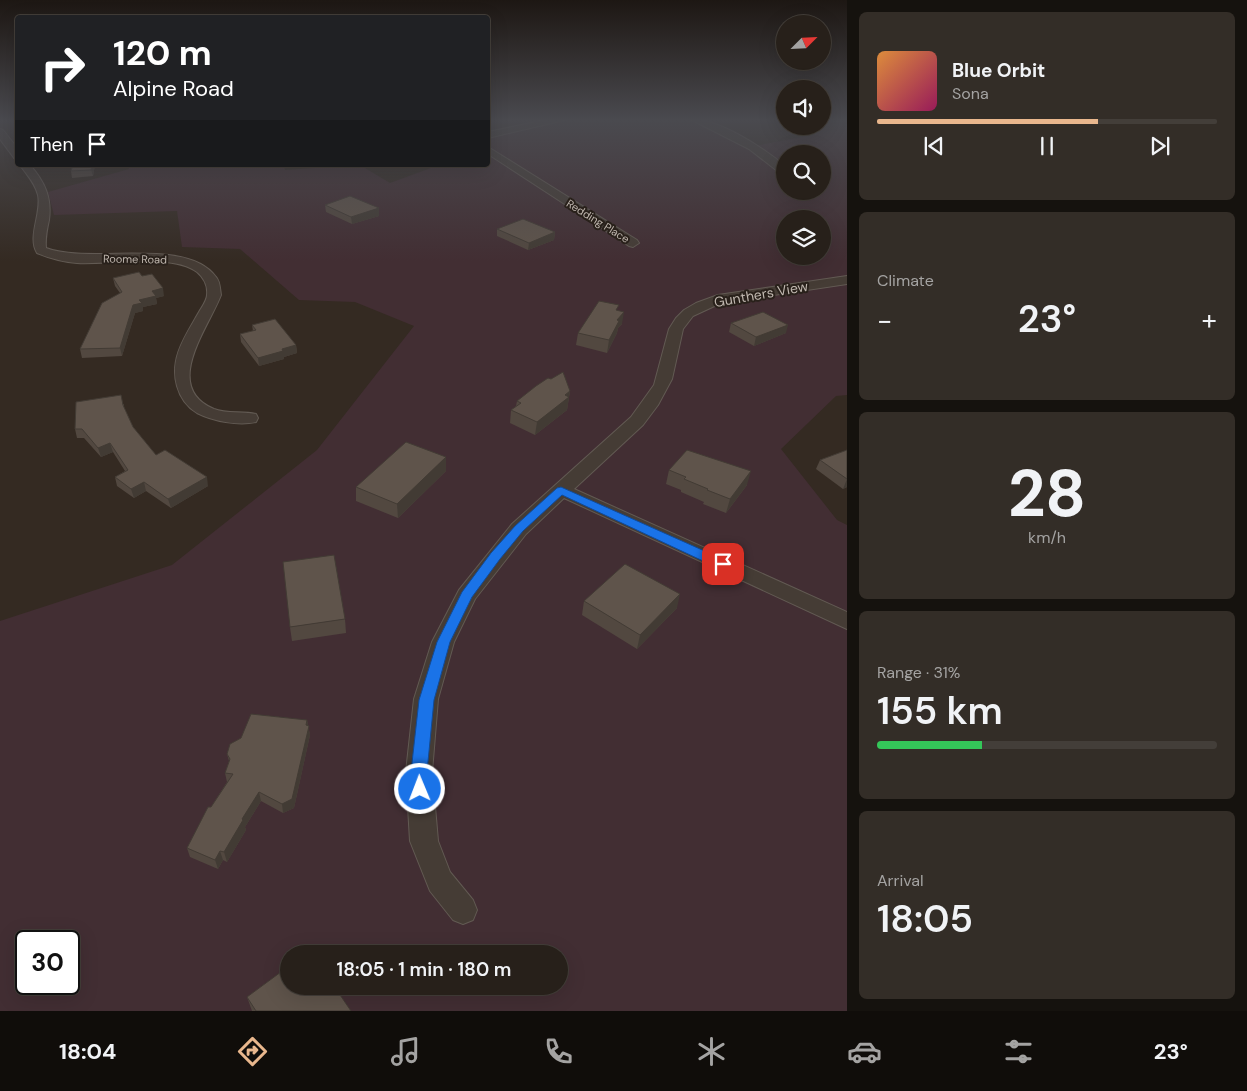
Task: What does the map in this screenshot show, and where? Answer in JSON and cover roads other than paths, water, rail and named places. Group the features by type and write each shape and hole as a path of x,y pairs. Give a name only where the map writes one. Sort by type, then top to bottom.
{"street":[{"name":"Redding Place","path":"513,166 633,243"},
{"name":"Roome Road","path":"27,167 36,178 46,200 39,240 41,250 56,256 76,259 142,257 166,259 197,267 212,279 215,287 214,295 184,355 182,367 183,380 186,390 197,406 208,412 221,415 250,418"},
{"name":"Gunthers View","path":"463,910 440,881 424,842 419,772 426,700 444,642 466,595 519,529 637,421 648,407 663,380 669,360 672,336 678,324 686,315 701,305 718,299 847,280"},
{"path":"561,490 847,621"}]}
